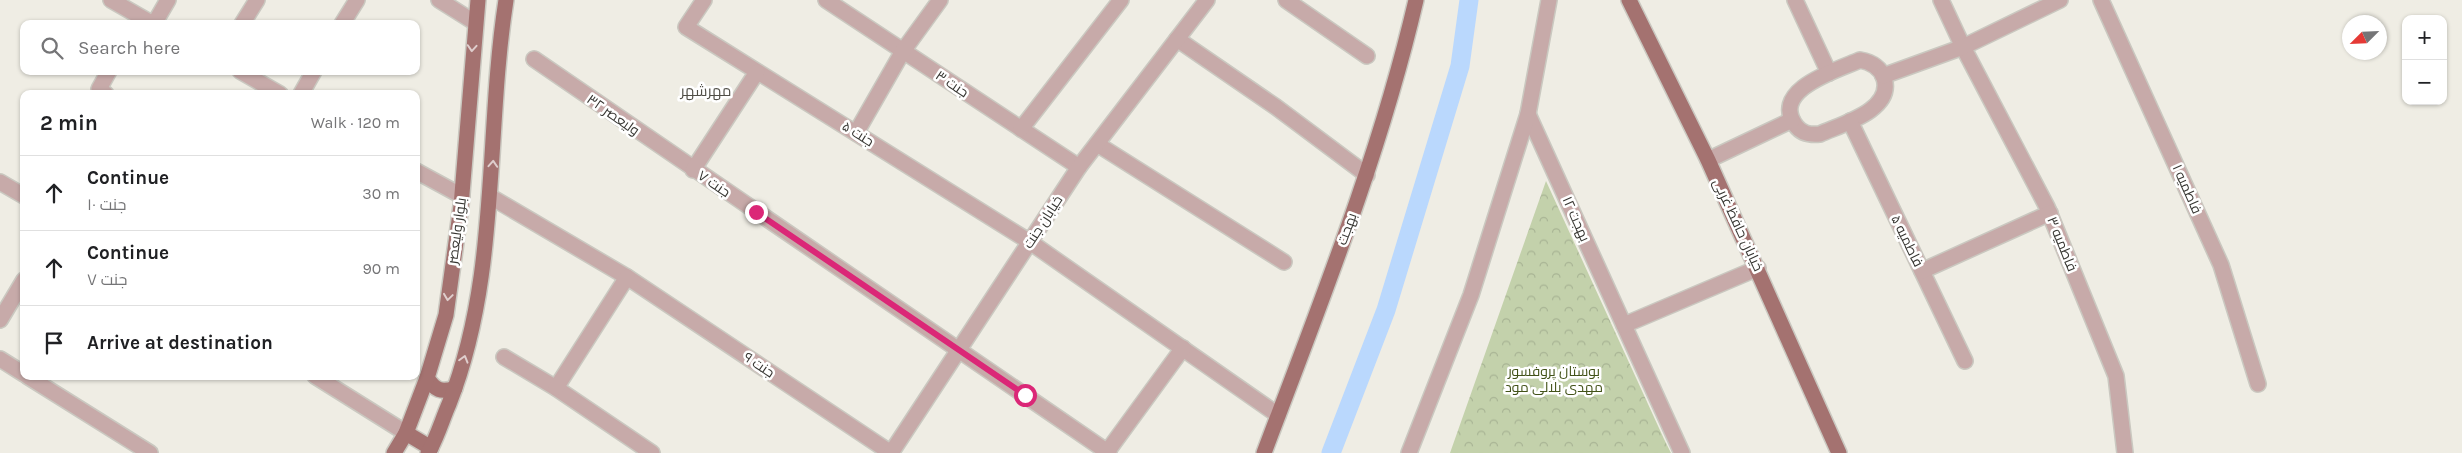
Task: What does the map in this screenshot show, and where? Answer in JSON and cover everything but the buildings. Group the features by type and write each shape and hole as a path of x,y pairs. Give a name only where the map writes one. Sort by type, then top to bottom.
{"main road":[{"name":"بلوار ولیعصر","path":"394,453 406,433 427,378 446,315 462,196 474,22 478,0"},
{"name":"بلوار ولیعصر","path":"432,451 455,388 474,324 491,197 501,38 506,0"},
{"name":"بهجت","path":"1264,453 1367,175 1405,47 1416,0"},
{"name":"خیابان حافظ غربی","path":"1629,0 1708,160 1758,268 1839,453"},
{"path":"427,378 440,391 455,388"},
{"path":"406,433 432,451"}],"street":[{"path":"111,0 143,20"},
{"path":"148,20 168,0"},
{"path":"244,20 257,0"},
{"path":"344,20 356,0"},
{"path":"439,0 474,22"},
{"name":"جنت ۵","path":"704,0 686,27 1030,242 1278,415"},
{"name":"جنت ۳","path":"826,0 1079,168"},
{"path":"856,133 904,51 940,0"},
{"path":"1021,129 1121,0"},
{"name":"خیابان جنت","path":"891,453 1079,168 1207,0"},
{"path":"1286,0 1367,56"},
{"path":"1408,453 1471,296 1528,114 1549,0"},
{"path":"1795,0 1829,73"},
{"name":"فاطمیه ۳","path":"1941,0 1962,47 2050,213 2116,376 2125,453"},
{"path":"1883,76 1962,47 2060,0"},
{"name":"فاطمیه ۱","path":"2101,0 2221,265 2258,384"},
{"path":"1177,39 1276,107 1367,175"},
{"name":"ولیعصر ۳۲","path":"534,59 693,170"},
{"path":"1860,60 1870,62 1883,76 1885,85 1884,96 1876,107 1850,121 1812,135 1797,128 1792,120 1790,109 1792,99 1800,88 1829,73 1860,60"},
{"path":"693,170 757,72"},
{"path":"100,90 99,89 107,75"},
{"path":"247,75 273,90"},
{"path":"303,90 312,75"},
{"name":"بهجت ۱۲","path":"1528,114 1682,453"},
{"path":"1708,160 1792,120"},
{"name":"فاطمیه ۵","path":"1850,121 1965,361"},
{"path":"1097,144 1284,262"},
{"name":"جنت ۷","path":"693,170 1108,452"},
{"path":"420,173 462,196"},
{"path":"0,182 20,194"},
{"name":"جنت ۹","path":"491,197 626,277 891,453"},
{"path":"1922,271 2050,213"},
{"path":"1624,325 1758,268"},
{"path":"556,388 626,277"},
{"path":"0,320 20,287"},
{"path":"1108,452 1183,348"},
{"path":"504,357 556,388 652,453"},
{"path":"0,360 20,372"},
{"path":"33,380 150,453"},
{"path":"321,380 406,433"}],"green space":[{"name":"بوستان پروفسور مهدی بلالی مود","path":"1546,181 1664,439 1671,453 1450,453"}],"waterway":[{"path":"1331,453 1386,310 1460,66 1469,0"}],"district":[{"name":"مهرشهر","path":"706,91"}],"route":[{"path":"756,212 1025,395"}]}
